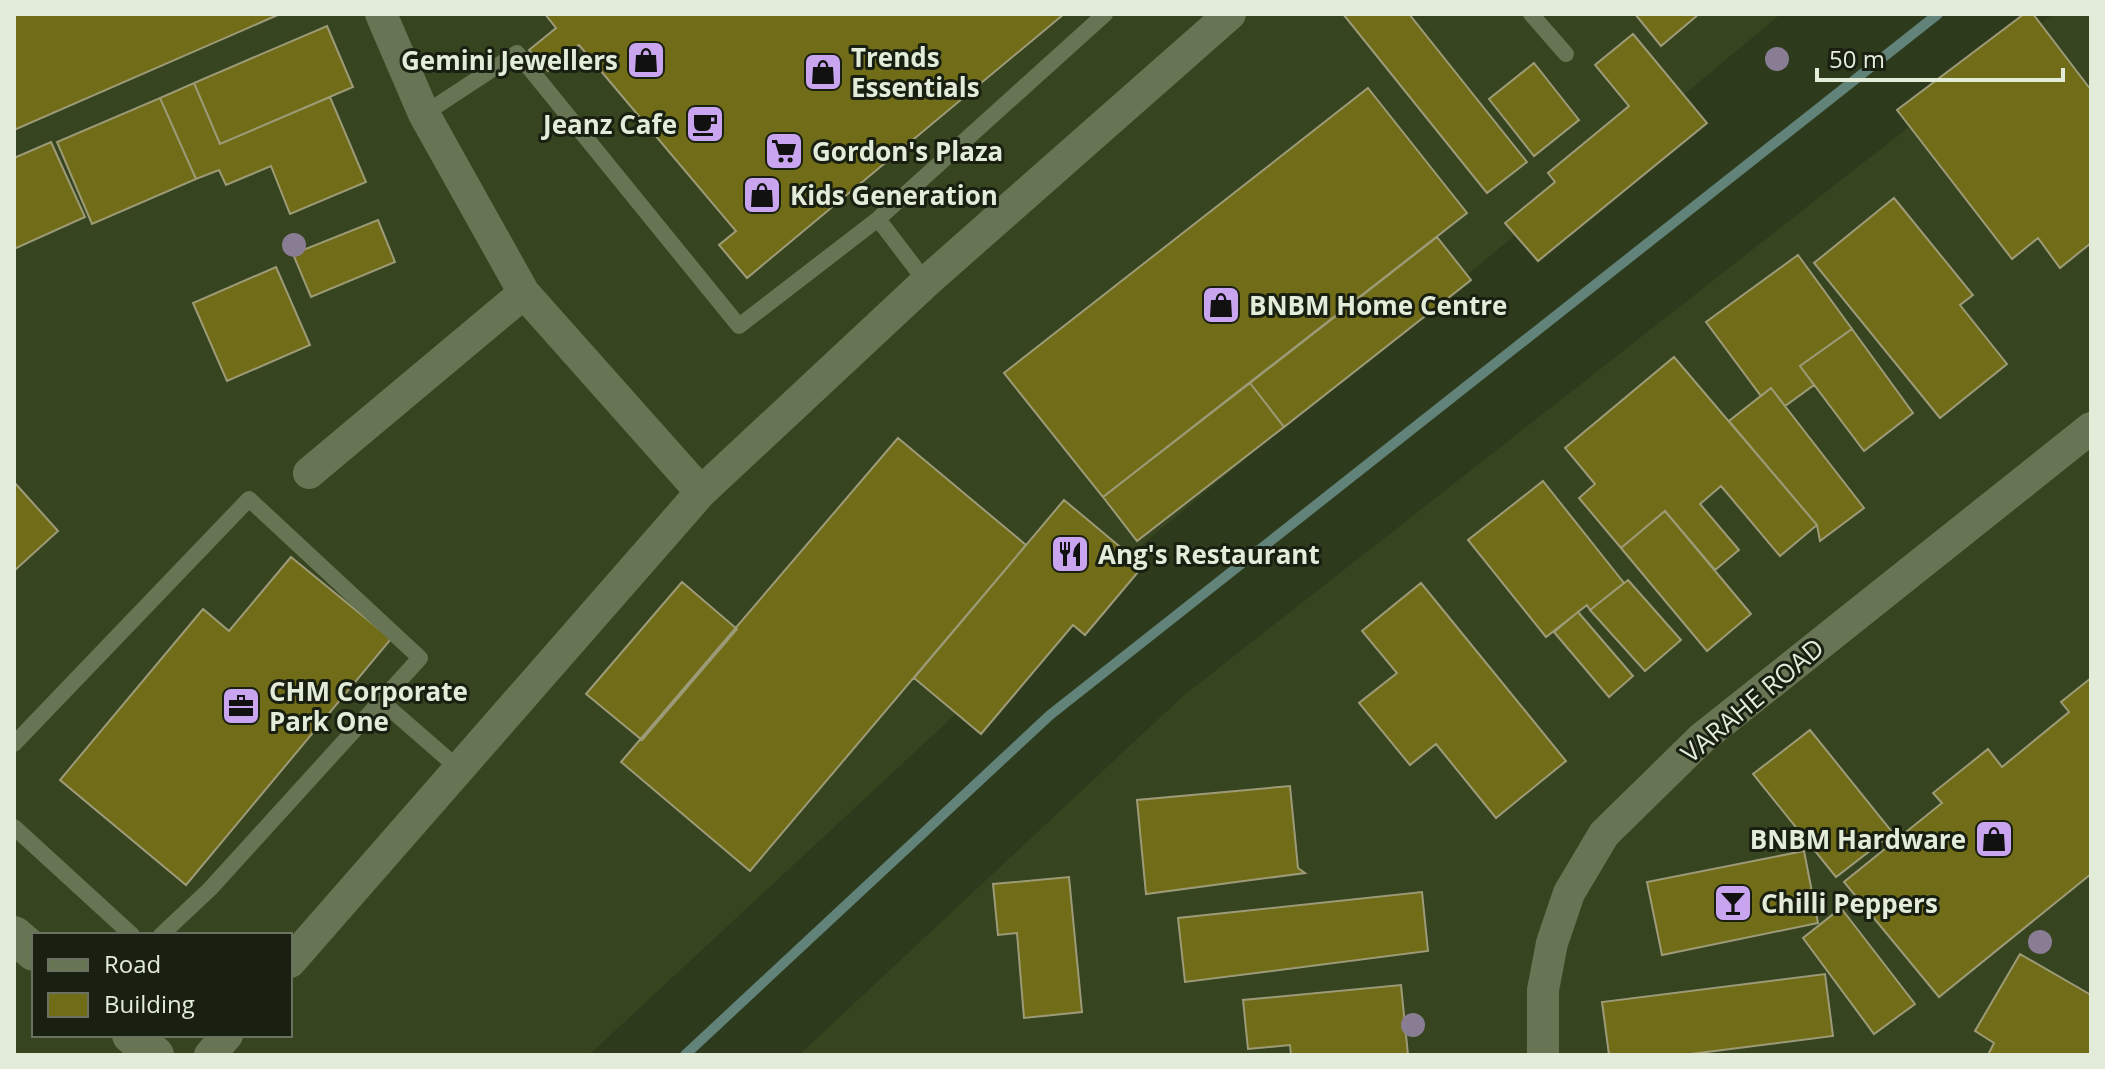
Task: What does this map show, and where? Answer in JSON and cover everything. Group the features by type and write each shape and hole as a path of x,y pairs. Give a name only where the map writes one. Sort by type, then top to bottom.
{"street":[{"path":"381,14 424,114 524,293 701,492"},
{"path":"292,960 701,492 926,282 1230,14"},
{"path":"309,473 524,293"},
{"name":"VARAHE ROAD","path":"1543,1055 1543,990 1552,943 1569,893 1604,834 1702,738 2091,428"},
{"path":"14,935 32,950"},
{"path":"133,1037 155,1055"},
{"path":"210,1055 225,1037"}],"lane":[{"path":"424,114 517,53 739,326 878,219 1105,14"},
{"path":"1531,14 1566,54"},
{"path":"878,219 926,282"},
{"path":"14,744 249,499 420,658 210,889 163,933"},
{"path":"381,701 458,768"},
{"path":"14,827 130,933"}],"shaded area":[{"path":"14,14 1781,14 1101,579 589,1055 14,1055"},
{"path":"2053,14 2091,14 2091,1055 799,1055 1183,696"}],"building":[{"path":"14,14 280,14 14,130"},
{"name":"Gordon's Plaza","path":"545,14 1064,14 747,278 719,245 736,231 579,45 548,71 529,50 556,28"},
{"path":"1343,14 1409,14 1527,162 1487,193"},
{"path":"1635,14 1699,14 1661,46"},
{"path":"2024,14 2033,14 2091,90 2091,243 2060,268 2038,238 2012,259 1897,110"},
{"path":"327,26 353,87 220,144 194,83"},
{"path":"1633,34 1707,123 1538,261 1505,223 1555,182 1548,173 1629,106 1595,65"},
{"path":"1534,63 1579,120 1534,156 1489,99"},
{"path":"194,83 220,144 330,97 366,182 290,214 271,166 226,185 219,170 196,179 160,98"},
{"name":"BNBM Home Centre","path":"1368,88 1467,213 1103,497 1004,373"},
{"path":"160,98 196,179 92,224 57,142"},
{"path":"51,142 85,217 14,249 14,158"},
{"path":"1894,198 1973,295 1960,305 2007,364 1940,418 1814,263"},
{"path":"378,220 395,262 311,297 293,254"},
{"path":"1437,237 1471,280 1284,427 1250,383"},
{"path":"1798,255 1852,329 1800,366 1814,385 1785,406 1771,388 1761,396 1706,322"},
{"path":"276,267 310,345 227,381 193,303"},
{"path":"1852,329 1913,413 1864,451 1800,366"},
{"path":"1674,357 1817,525 1780,556 1721,486 1700,504 1739,550 1715,570 1665,511 1621,548 1579,498 1595,484 1565,448"},
{"path":"1250,383 1284,427 1137,541 1103,497"},
{"path":"1771,388 1864,508 1820,541 1817,525 1729,421"},
{"path":"898,438 1026,545 750,871 621,762"},
{"path":"1543,481 1624,583 1590,610 1587,605 1546,637 1468,540"},
{"path":"14,482 58,531 14,571"},
{"path":"1064,500 1143,566 1085,635 1073,625 981,734 914,678"},
{"path":"1665,511 1751,614 1707,651 1621,548"},
{"path":"291,557 391,639 186,885 60,780 203,609 229,631"},
{"path":"1628,580 1681,640 1645,671 1590,610"},
{"path":"682,582 737,629 642,740 586,694"},
{"path":"1421,583 1566,761 1496,818 1436,744 1410,765 1359,703 1397,673 1362,631"},
{"path":"1578,612 1633,676 1609,697 1554,632"},
{"name":"BNBM Hardware","path":"2091,678 2091,874 1939,997 1844,882 1942,803 1933,793 1988,749 2002,767 2069,712 2061,702"},
{"path":"1810,730 1893,833 1836,877 1753,774"},
{"path":"1290,786 1298,868 1305,873 1146,894 1137,800"},
{"name":"Chilli Peppers","path":"1804,851 1818,923 1662,955 1647,882"},
{"path":"1069,877 1082,1012 1024,1018 1017,933 998,935 993,884"},
{"path":"1422,892 1428,951 1185,982 1178,918"},
{"path":"1841,908 1915,1004 1874,1034 1803,938"},
{"path":"2020,954 2091,995 2091,1055 1988,1055 1994,1043 1975,1031"},
{"path":"1825,974 1833,1036 1683,1055 1609,1055 1602,1002"},
{"path":"1401,985 1408,1055 1291,1055 1290,1045 1248,1049 1243,1000"}],"waterway":[{"path":"685,1055 1050,715 1938,14"}],"place":[{"name":"Gemini Jewellers","path":"646,60"},
{"name":"Trends Essentials","path":"823,72"},
{"name":"Jeanz Cafe","path":"705,124"},
{"name":"Gordon's Plaza","path":"784,151"},
{"name":"Kids Generation","path":"762,195"},
{"name":"BNBM Home Centre","path":"1221,305"},
{"name":"Ang's Restaurant","path":"1070,554"},
{"name":"CHM Corporate Park One","path":"241,706"},
{"name":"BNBM Hardware","path":"1994,839"},
{"name":"Chilli Peppers","path":"1733,903"}]}
